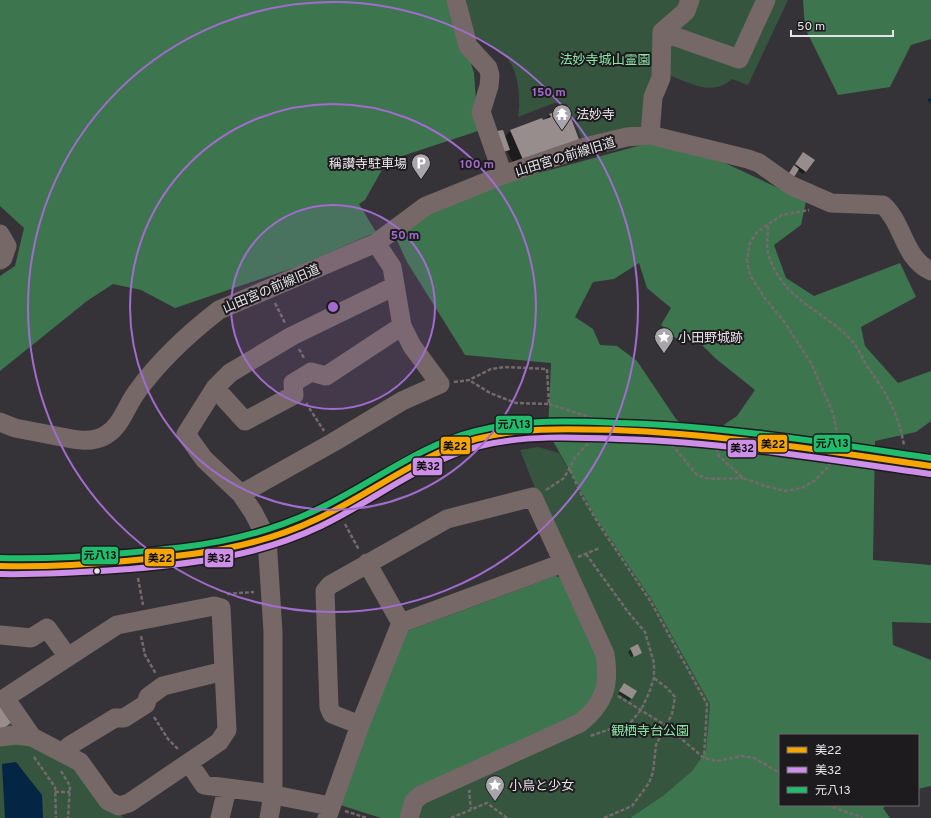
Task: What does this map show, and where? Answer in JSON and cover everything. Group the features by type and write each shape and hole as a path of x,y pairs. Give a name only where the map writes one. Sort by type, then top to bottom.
{"main road":[{"path":"0,566 32,567 154,559 210,552 267,539 343,506 401,470 440,451 474,439 509,432 549,429"},
{"path":"876,459 931,466"}],"street":[{"path":"456,0 468,46 488,68 490,75 489,86 481,112 503,175"},
{"path":"662,32 740,59 766,0"},
{"path":"650,135 653,97 661,78 662,32 685,4"},
{"name":"山田宮の前線旧道","path":"0,422 15,428 72,439 91,440 106,435 116,427 136,392 170,353 201,324 219,310 376,243 426,206 503,175 585,147 627,137 650,135 754,161 790,185 831,203 883,205 896,221 911,254 924,267 931,271"},
{"path":"0,234 7,246 3,258 0,260"},
{"path":"241,494 332,443 402,401 440,384 412,346 402,326 392,267 376,243"},
{"path":"269,818 273,795 273,632 267,539 253,512 241,494 204,459 186,434 215,388 230,373 292,336 396,286"},
{"path":"215,388 245,420 294,395 293,384 312,372 326,376 402,326"},
{"path":"360,725 332,714 329,707 325,591 330,585 367,563 447,519 533,497 605,654 608,670 606,689 594,712 580,723 421,795 414,801 409,818"},
{"path":"367,563 401,623"},
{"path":"189,763 204,785 273,795 334,812 360,725 401,623 563,563"},
{"path":"0,737 16,735 31,744 64,752 80,762 108,801 119,806 129,803 219,742 227,730 222,608 214,606 140,612 117,624 68,657 3,694 31,744"},
{"path":"0,635 31,638 47,628 68,657"},
{"path":"64,752 69,746 115,718 124,718 146,704 148,697 163,686 224,671"},
{"path":"220,818 227,789"}],"path":[{"path":"715,442 719,456 743,478 764,486 785,491 802,488 814,481 828,467 834,453 837,433 833,413 811,363 785,323 764,297 750,275 747,260 750,244 757,232 782,215 803,212 831,203"},
{"path":"768,225 768,252 783,284 797,299 832,322 853,343 883,386 900,426 906,463"},
{"path":"292,336 312,372"},
{"path":"549,404 546,369 506,367 491,369 469,380 490,393 516,403 549,404 611,424 646,426 664,438 679,452 697,475 717,480 743,478"},
{"path":"303,398 332,443"},
{"path":"549,489 564,478 570,470 575,458 585,446 595,440 620,436 629,424"},
{"path":"570,470 593,514 655,608 707,704 704,758"},
{"path":"343,522 367,563"},
{"path":"563,563 600,548"},
{"path":"138,580 145,655 163,686"},
{"path":"227,594 258,592"},
{"path":"604,818 632,806 649,783 654,772 653,760 656,745 672,714 674,697 667,688 654,678"},
{"path":"606,689 665,725 704,758 717,761 741,756 754,758 779,772"},
{"path":"146,704 168,739 178,747 189,763"},
{"path":"31,744 55,787 56,818"},
{"path":"64,752 61,770 70,786 68,818"},
{"path":"55,792 70,792"},
{"path":"451,818 487,803 507,818"},
{"path":"830,806 863,818"},
{"path":"334,812 367,818"}],"green space":[{"path":"0,0 451,0 474,73 478,131 387,161 365,200 359,204 376,232 299,266 175,308 141,290 113,284 87,301 0,371 0,276 15,266 24,228 0,206"},
{"name":"法妙寺城山霊園","path":"466,0 788,0 748,85 732,79 717,87 701,87 669,75 650,135 585,147 567,104 554,103 518,117 519,95 517,78 514,70 503,54 473,34"},
{"path":"803,0 931,0 931,39 911,45 890,87 838,95 805,28"},
{"path":"656,141 710,156 806,201 801,225 774,245 786,278 814,296 900,263 916,297 861,327 865,346 898,383 931,371 931,421 916,432 875,441 873,560 931,565 931,623 892,622 893,645 931,660 931,786 919,789 919,734 779,734 779,806 886,806 883,808 890,818 630,818 664,795 692,771 706,751 710,704 652,600 596,518 548,432 551,363 465,355 407,262 395,236 455,196","holes":["639,263 647,288 671,308 661,325 678,340 693,336 715,358 755,390 737,416 725,424 715,442 694,435 676,419 637,361 617,346 600,345 593,329 575,317 593,282 614,279"]},
{"name":"観栖寺台公園","path":"538,447 559,453 596,518 652,600 710,704 706,751 692,771 664,795 630,818 409,818 414,801 602,699 533,497 535,488 520,450"},
{"path":"555,576 563,578 598,653 601,680 585,713 419,791 403,818 381,818 337,804 407,631"},
{"path":"0,694 31,738 79,762 106,800 124,818 0,818"}],"water":[{"path":"16,762 42,795 43,818 5,818 2,764"}],"building":[{"path":"560,110 561,113 568,110 580,142 524,162 510,130 542,118 543,120 551,117 549,114"},
{"path":"503,130 510,150 503,152 497,131"},
{"path":"803,152 815,160 806,172 795,164"},
{"path":"794,165 799,169 794,177 789,173"},
{"path":"638,644 642,653 634,657 630,648"},
{"path":"624,683 637,691 632,699 619,691"},
{"path":"0,703 12,722 0,731"}],"tunnel":[{"path":"549,429 659,431 876,459"}],"transit line":[{"name":"元八13","path":"0,558 79,557 174,548 221,541 266,530 289,522 333,502 433,446 476,431 512,424 584,422 659,425 737,431 931,458"},
{"name":"美22","path":"0,566 94,564 199,553 247,544 293,529 317,519 414,465 455,446 476,439 510,432 580,429 694,435 813,449 931,466"},
{"name":"美32","path":"0,574 49,574 130,569 204,561 251,551 274,545 321,526 438,461 480,446 497,442 532,438 584,438 658,441 736,447 930,474"}],"place":[{"name":"法妙寺","path":"562,131"},
{"name":"稱讃寺駐車場","path":"421,180"},
{"name":"小田野城跡","path":"664,354"},
{"name":"小鳥と少女","path":"495,802"}]}
